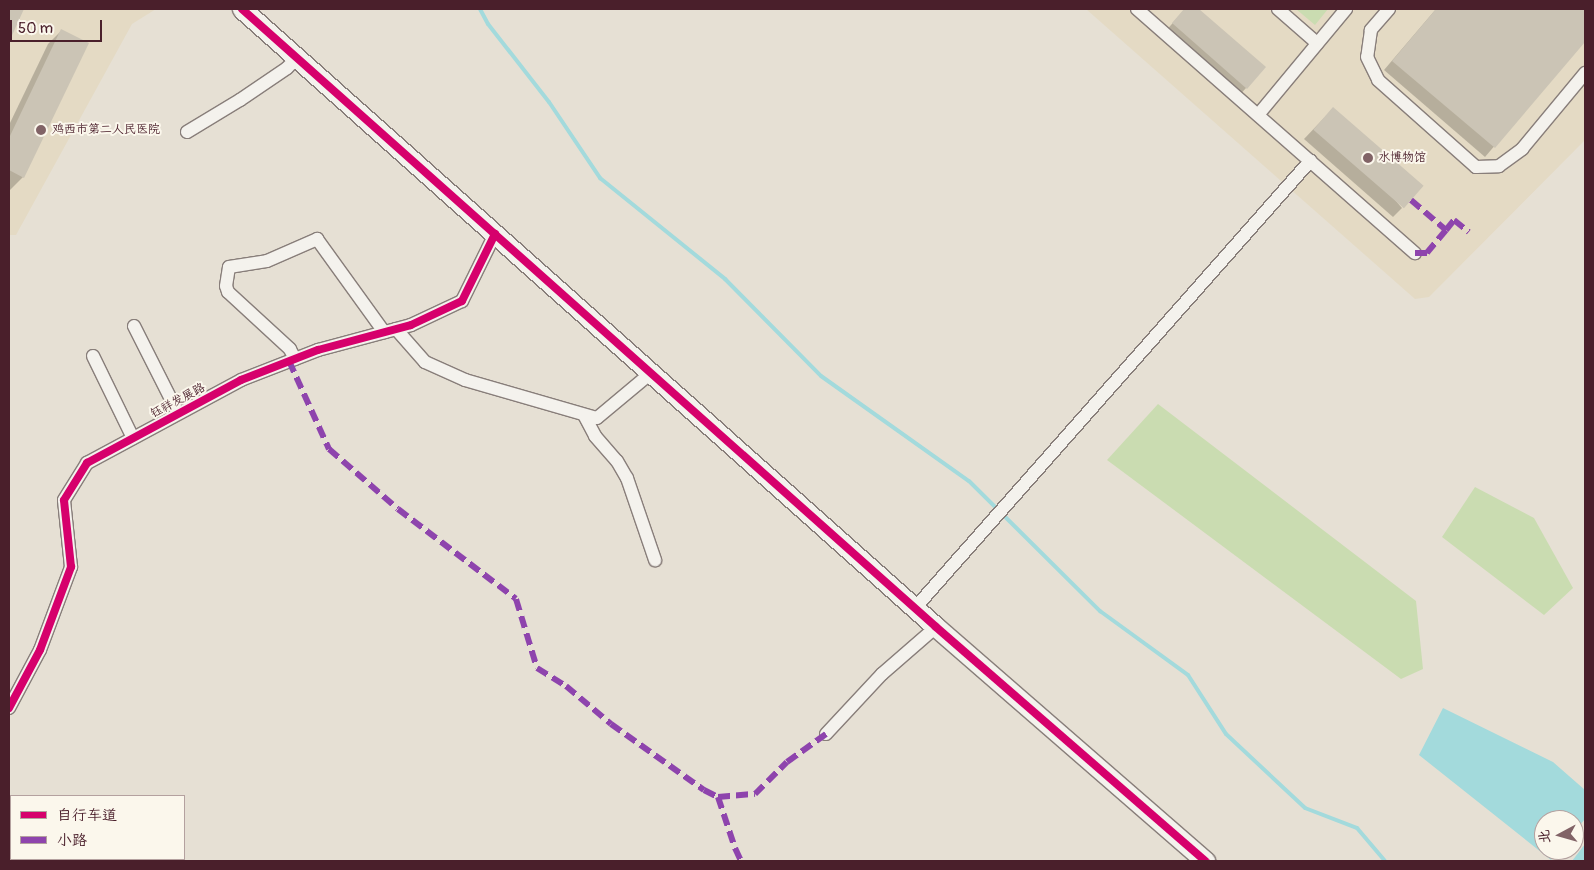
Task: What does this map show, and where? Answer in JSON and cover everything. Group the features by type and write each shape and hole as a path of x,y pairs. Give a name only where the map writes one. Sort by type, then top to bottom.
{"street":[{"path":"242,9 936,627 1205,861"},
{"path":"1278,9 1317,43"},
{"path":"1258,115 1346,9"},
{"path":"1389,9 1371,30 1367,57 1378,80 1476,167 1499,166 1522,149 1585,72"},
{"path":"1145,11 1258,115 1414,253"},
{"path":"187,132 288,68 297,58"},
{"path":"915,608 1310,161"},
{"name":"钰祥发展路","path":"9,708 40,650 71,567 64,500 87,463 240,380 294,359 411,325 462,301 496,234"},
{"path":"294,359 290,349 228,292 226,286 229,267 267,260 318,239 390,331 425,362 465,380 597,418 651,373"},
{"path":"134,326 178,413"},
{"path":"93,356 133,438"},
{"path":"584,415 595,436 617,461 627,478 655,560"},
{"path":"826,734 882,674 936,627"}],"shaded area":[{"name":"鸡西市第二人民医院","path":"9,9 156,9 132,24 16,235 9,235"},
{"path":"1086,9 1585,9 1585,140 1429,297 1415,299"}],"green space":[{"path":"1296,9 1328,9 1315,25"},
{"path":"1158,404 1416,601 1423,669 1401,679 1107,460"},
{"path":"1475,487 1534,518 1573,588 1544,615 1442,537"}],"water":[{"path":"1443,708 1553,762 1585,790 1585,819 1584,820 1584,810 1534,810 1534,846 1419,755"},
{"path":"1585,844 1585,861 1572,861 1584,860"}],"building":[{"path":"9,9 24,9 9,42"},
{"path":"1184,9 1199,9 1266,67 1247,89 1172,23"},
{"path":"1436,9 1585,9 1585,42 1495,148 1392,61"},
{"path":"61,29 89,43 24,178 9,170 9,138"},
{"name":"水博物馆","path":"1333,107 1424,186 1404,208 1313,130"}],"waterway":[{"path":"480,9 488,24 549,102 600,178 725,279 821,376 969,481 1100,611 1188,675 1226,734 1305,808 1357,828 1385,861"}],"marked path":[{"path":"1411,200 1446,230 1427,253 1415,253"},
{"path":"1446,230 1454,220 1469,232"},
{"path":"289,361 329,449 398,509 516,599 537,668 566,686 611,724 704,790 718,797 755,794 787,762 826,734"},
{"path":"718,797 741,861"}],"cycle path":[{"path":"242,9 936,627 1205,861"},
{"path":"9,708 40,650 71,567 64,500 87,463 241,380 318,350 411,325 462,301 495,234"}],"place":[{"name":"鸡西市第二人民医院","path":"41,130"},
{"name":"水博物馆","path":"1368,158"}]}
